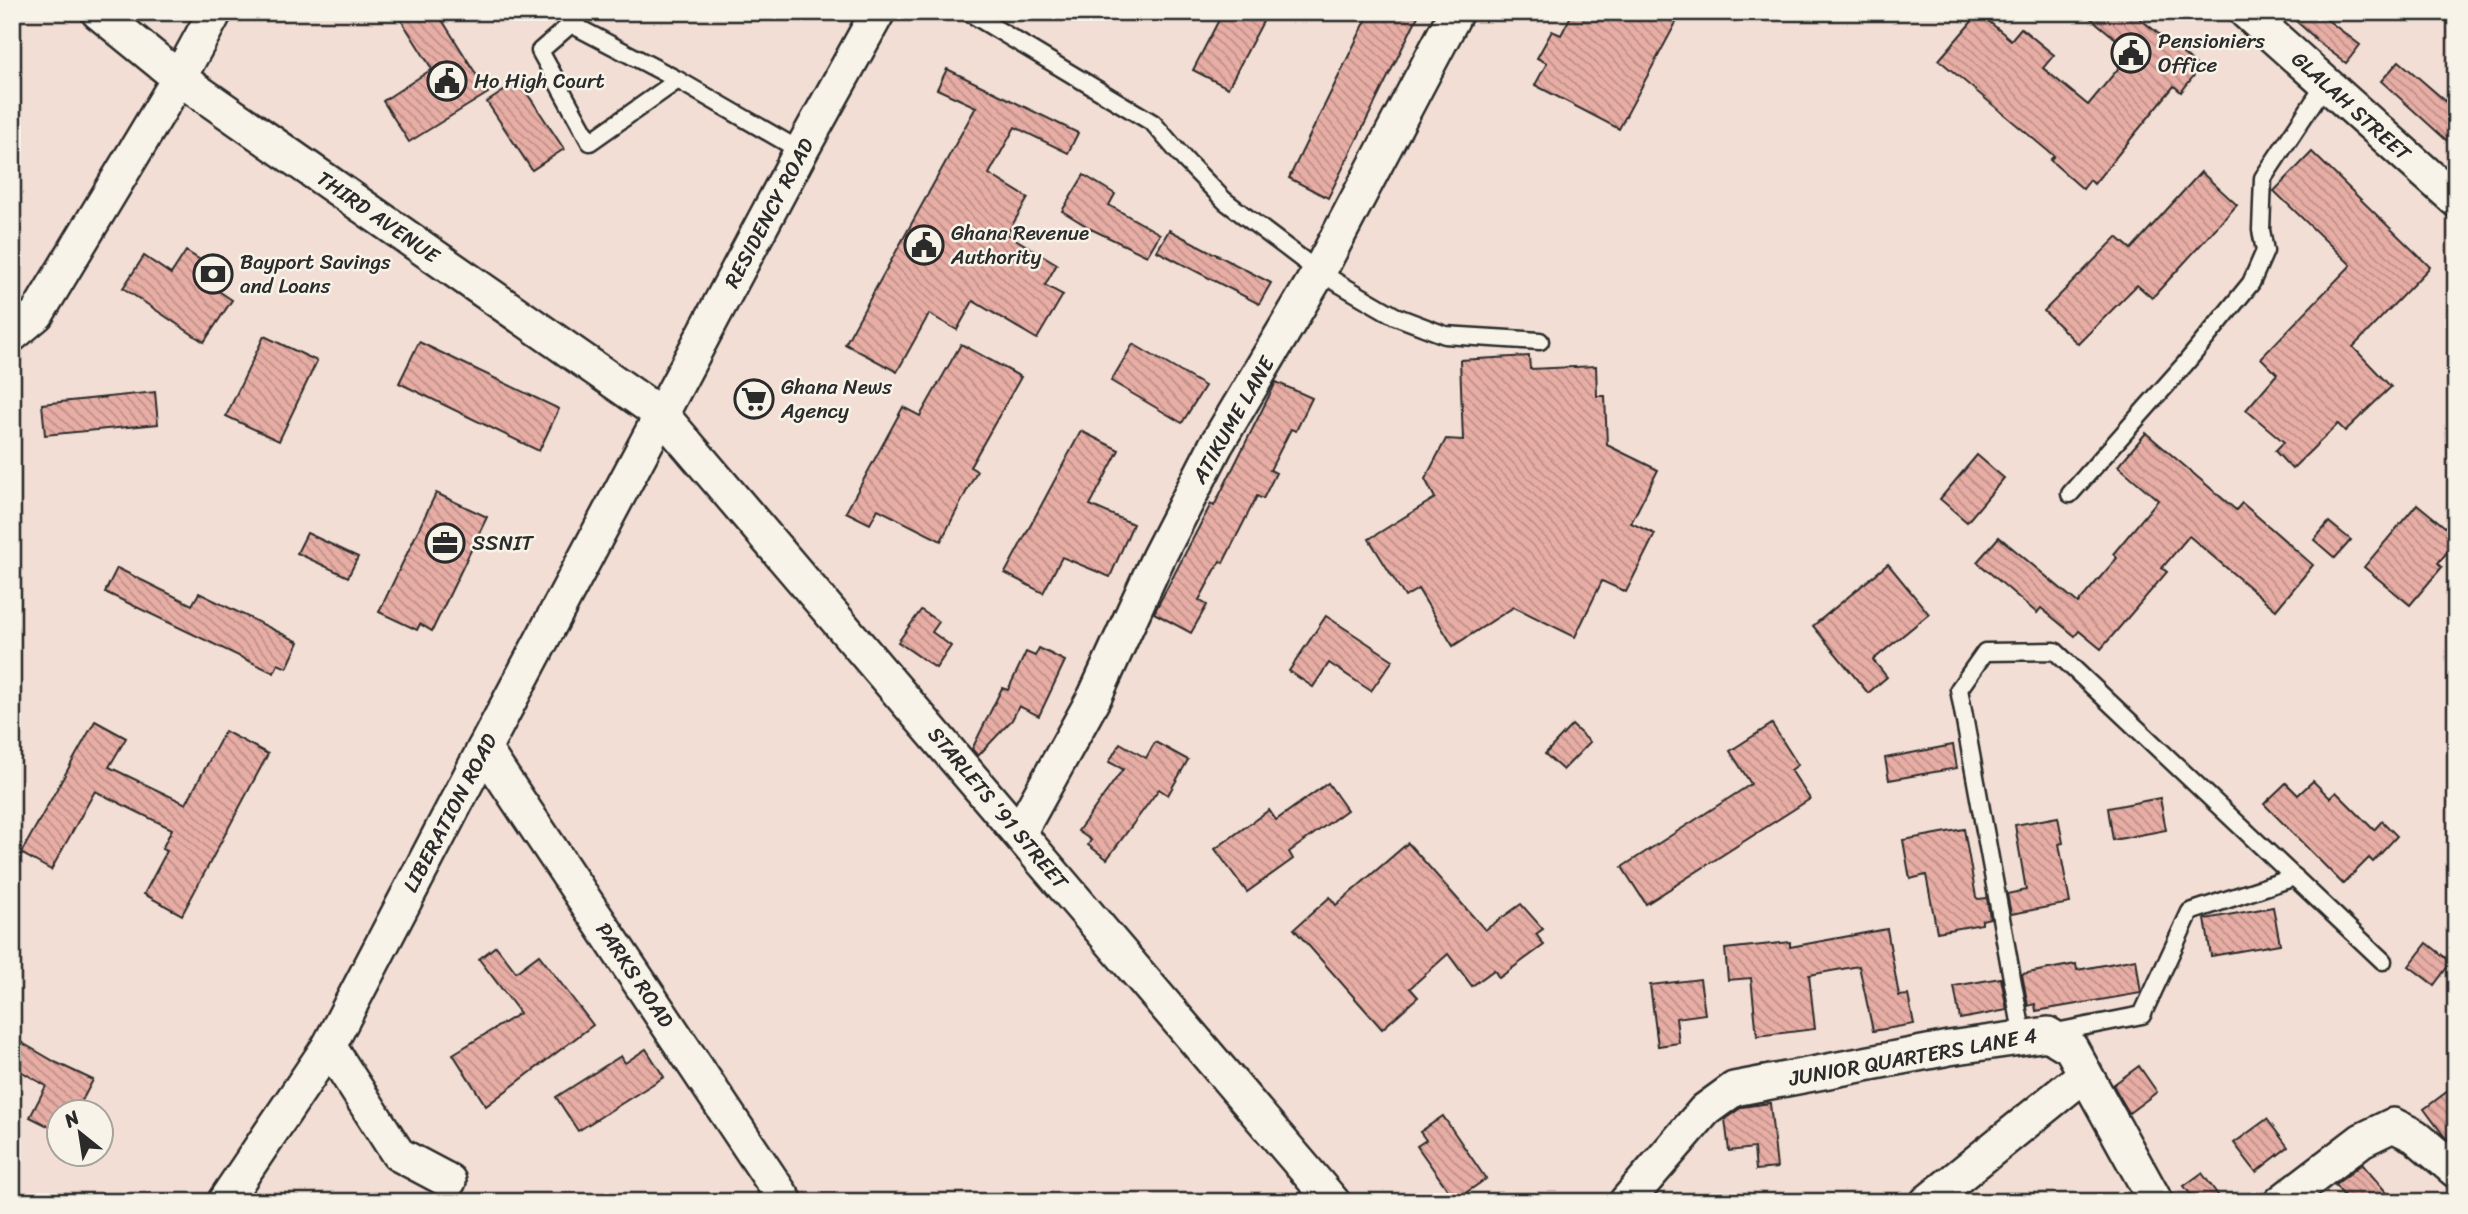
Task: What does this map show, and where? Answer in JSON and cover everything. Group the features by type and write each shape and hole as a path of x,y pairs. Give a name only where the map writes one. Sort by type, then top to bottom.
{"street":[{"name":"THIRD AVENUE","path":"98,12 179,78 663,416"},
{"path":"12,335 37,314 179,78 215,12"},
{"name":"RESIDENCY ROAD","path":"663,416 801,151 878,12"},
{"name":"ATIKUME LANE","path":"1019,833 1096,696 1158,558 1216,446 1319,272 1456,12"},
{"name":"GLALAH STREET","path":"2246,12 2456,201"},
{"name":"LIBERATION ROAD","path":"224,1202 330,1046 484,749 663,416"},
{"name":"STARLETS '91 STREET","path":"663,416 1333,1202"},
{"name":"PARKS ROAD","path":"484,749 786,1202"},
{"name":"JUNIOR QUARTERS LANE 4","path":"1626,1202 1705,1110 1734,1089 1913,1055 2036,1036 2071,1048 2156,1202"},
{"path":"330,1046 398,1154 449,1181"},
{"path":"1927,1202 2084,1075"},
{"path":"2281,1202 2362,1140 2393,1125 2415,1136 2456,1171"}],"lane":[{"path":"968,12 1153,123 1225,201 1319,272 1395,316 1445,335 1540,341"},
{"path":"678,80 590,142 540,51 571,24 678,80 801,151"},
{"path":"2070,494 2251,283 2265,251 2261,230 2263,178 2326,83"},
{"path":"2295,877 2190,912 2142,1015 2036,1036 1959,689 1985,652 2055,651 2295,877 2383,961"}],"building":[{"name":"Ho High Court","path":"396,12 437,12 488,93 409,142 383,101 432,69"},
{"path":"1223,12 1268,12 1228,88 1193,70"},
{"path":"1370,12 1420,12 1328,198 1289,178"},
{"path":"1573,12 1665,12 1678,19 1619,129 1535,85 1547,63 1537,58 1552,31 1561,35"},
{"path":"2083,12 2132,12 2200,68 2181,92 2174,86 2094,184 2090,180 2083,189 2050,160 2054,156 1939,60 1979,13 2011,40 2021,28 2054,55 2043,68 2088,105 2132,52"},
{"path":"2286,12 2317,12 2360,45 2346,63 2314,39"},
{"path":"2399,61 2456,110 2456,149 2381,81"},
{"path":"947,69 1078,133 1068,153 1015,127 989,174 1028,198 1007,234 1057,264 1045,285 1063,295 1037,339 973,301 957,330 929,314 897,372 845,344 976,107 937,89"},
{"path":"519,81 564,149 532,170 487,102"},
{"path":"2312,152 2430,267 2353,347 2391,387 2345,431 2338,424 2292,469 2275,451 2284,442 2246,410 2277,374 2261,358 2351,265 2274,191"},
{"path":"2201,172 2237,205 2152,298 2137,285 2078,344 2044,311 2117,237 2131,249"},
{"path":"1084,175 1115,194 1109,205 1160,234 1147,256 1093,230 1062,211"},
{"path":"1169,230 1271,283 1259,304 1157,251"},
{"path":"186,251 207,264 198,277 232,300 204,342 123,288 144,256 171,274"},
{"path":"264,336 317,361 279,441 226,416"},
{"path":"419,342 559,409 539,451 399,383"},
{"path":"961,344 1021,377 970,467 977,471 941,541 878,509 870,524 846,512 903,407 920,416"},
{"path":"1133,344 1205,386 1182,423 1111,381"},
{"path":"1529,356 1530,369 1596,366 1597,396 1605,396 1607,445 1658,470 1631,523 1655,534 1626,592 1602,581 1575,637 1514,607 1453,646 1418,589 1405,597 1369,539 1435,498 1425,479 1446,439 1463,440 1460,360"},
{"path":"1276,382 1312,398 1296,431 1291,429 1270,470 1276,473 1263,499 1257,496 1223,563 1220,561 1199,600 1207,605 1191,633 1154,613 1211,504 1214,506"},
{"path":"155,392 158,424 45,435 42,404"},
{"path":"1081,431 1119,450 1090,505 1133,524 1110,577 1062,557 1043,593 1005,573"},
{"path":"2146,433 2236,510 2242,503 2313,565 2276,610 2189,536 2162,568 2167,572 2101,649 2079,631 2075,636 2041,608 2037,613 1977,562 1999,537 2078,603 2117,558 2113,554 2158,500 2118,466"},
{"path":"1977,455 2004,478 1967,522 1940,499"},
{"path":"436,493 487,517 432,631 420,624 417,630 379,612"},
{"path":"2417,504 2456,536 2456,542 2438,563 2442,567 2410,605 2364,567"},
{"path":"2329,522 2351,540 2335,558 2314,540"},
{"path":"307,533 358,557 348,577 297,553"},
{"path":"1888,564 1929,614 1873,660 1887,677 1868,693 1813,626"},
{"path":"117,568 192,605 199,593 299,642 287,668 278,664 274,673 105,592"},
{"path":"921,610 939,622 932,632 951,646 936,668 898,642"},
{"path":"1326,616 1393,660 1371,691 1329,663 1313,687 1289,671"},
{"path":"1039,648 1065,661 1039,716 1019,706 1012,720 978,756 972,749 1002,688 1008,690 1026,652 1035,656"},
{"path":"95,721 126,738 109,767 186,804 225,731 268,754 182,915 144,894 167,851 162,849 172,829 95,791 51,870 21,853"},
{"path":"1772,724 1798,765 1791,770 1810,799 1646,904 1622,867 1751,784 1730,751"},
{"path":"1572,725 1590,742 1563,770 1545,754"},
{"path":"1155,742 1188,760 1168,795 1159,789 1107,859 1088,845 1091,840 1078,831 1123,769 1109,762 1120,743 1146,758"},
{"path":"1953,745 1957,768 1889,780 1885,758"},
{"path":"2313,781 2330,798 2336,792 2374,830 2382,821 2397,836 2373,862 2369,858 2343,884 2264,804 2286,783 2298,795"},
{"path":"1328,783 1347,810 1289,852 1293,859 1247,892 1215,849 1269,810 1276,820"},
{"path":"2160,798 2166,830 2113,840 2108,808"},
{"path":"2058,817 2063,843 2059,844 2070,903 2011,914 2007,894 2026,890 2015,825"},
{"path":"1964,829 1976,897 1987,898 1990,918 1982,920 1982,924 1937,932 1926,875 1910,879 1903,840"},
{"path":"1408,843 1485,930 1521,904 1543,929 1536,934 1544,945 1499,978 1494,970 1472,986 1448,954 1410,988 1418,997 1382,1029 1294,929 1330,897 1336,905"},
{"path":"2273,907 2280,944 2211,956 2205,919"},
{"path":"1887,929 1899,996 1908,995 1914,1024 1873,1031 1859,966 1809,975 1815,1029 1757,1036 1751,978 1728,980 1725,949 1790,942 1790,947"},
{"path":"2427,943 2451,962 2434,985 2409,966"},
{"path":"496,946 516,972 539,955 593,1025 486,1106 453,1054 520,1013 479,959"},
{"path":"2136,959 2141,993 2036,1011 2035,1004 2028,1006 2022,974 2076,964 2077,970"},
{"path":"2001,978 2007,1010 1960,1019 1954,986"},
{"path":"1700,979 1705,1014 1676,1018 1679,1043 1658,1046 1650,985"},
{"path":"12,1037 93,1080 83,1098 46,1098 46,1125 30,1117 46,1086 12,1066"},
{"path":"646,1049 664,1077 578,1131 556,1097 621,1056 625,1063"},
{"path":"2139,1066 2157,1092 2129,1113 2113,1085"},
{"path":"2456,1085 2456,1145 2444,1136 2424,1109"},
{"path":"1770,1103 1777,1168 1756,1170 1754,1148 1729,1151 1725,1119 1742,1107"},
{"path":"1443,1116 1486,1179 1455,1200 1417,1146 1426,1140 1420,1132"},
{"path":"2267,1119 2288,1147 2256,1172 2234,1143"},
{"path":"2362,1164 2386,1192 2375,1202 2349,1202 2335,1185"},
{"path":"2202,1173 2223,1202 2196,1202 2184,1186"}],"place":[{"name":"Pensioniers Office","path":"2131,53"},
{"name":"Ho High Court","path":"447,81"},
{"name":"Ghana Revenue Authority","path":"924,245"},
{"name":"Bayport Savings and Loans","path":"213,274"},
{"name":"Ghana News Agency","path":"754,399"},
{"name":"SSNIT","path":"445,543"}]}
